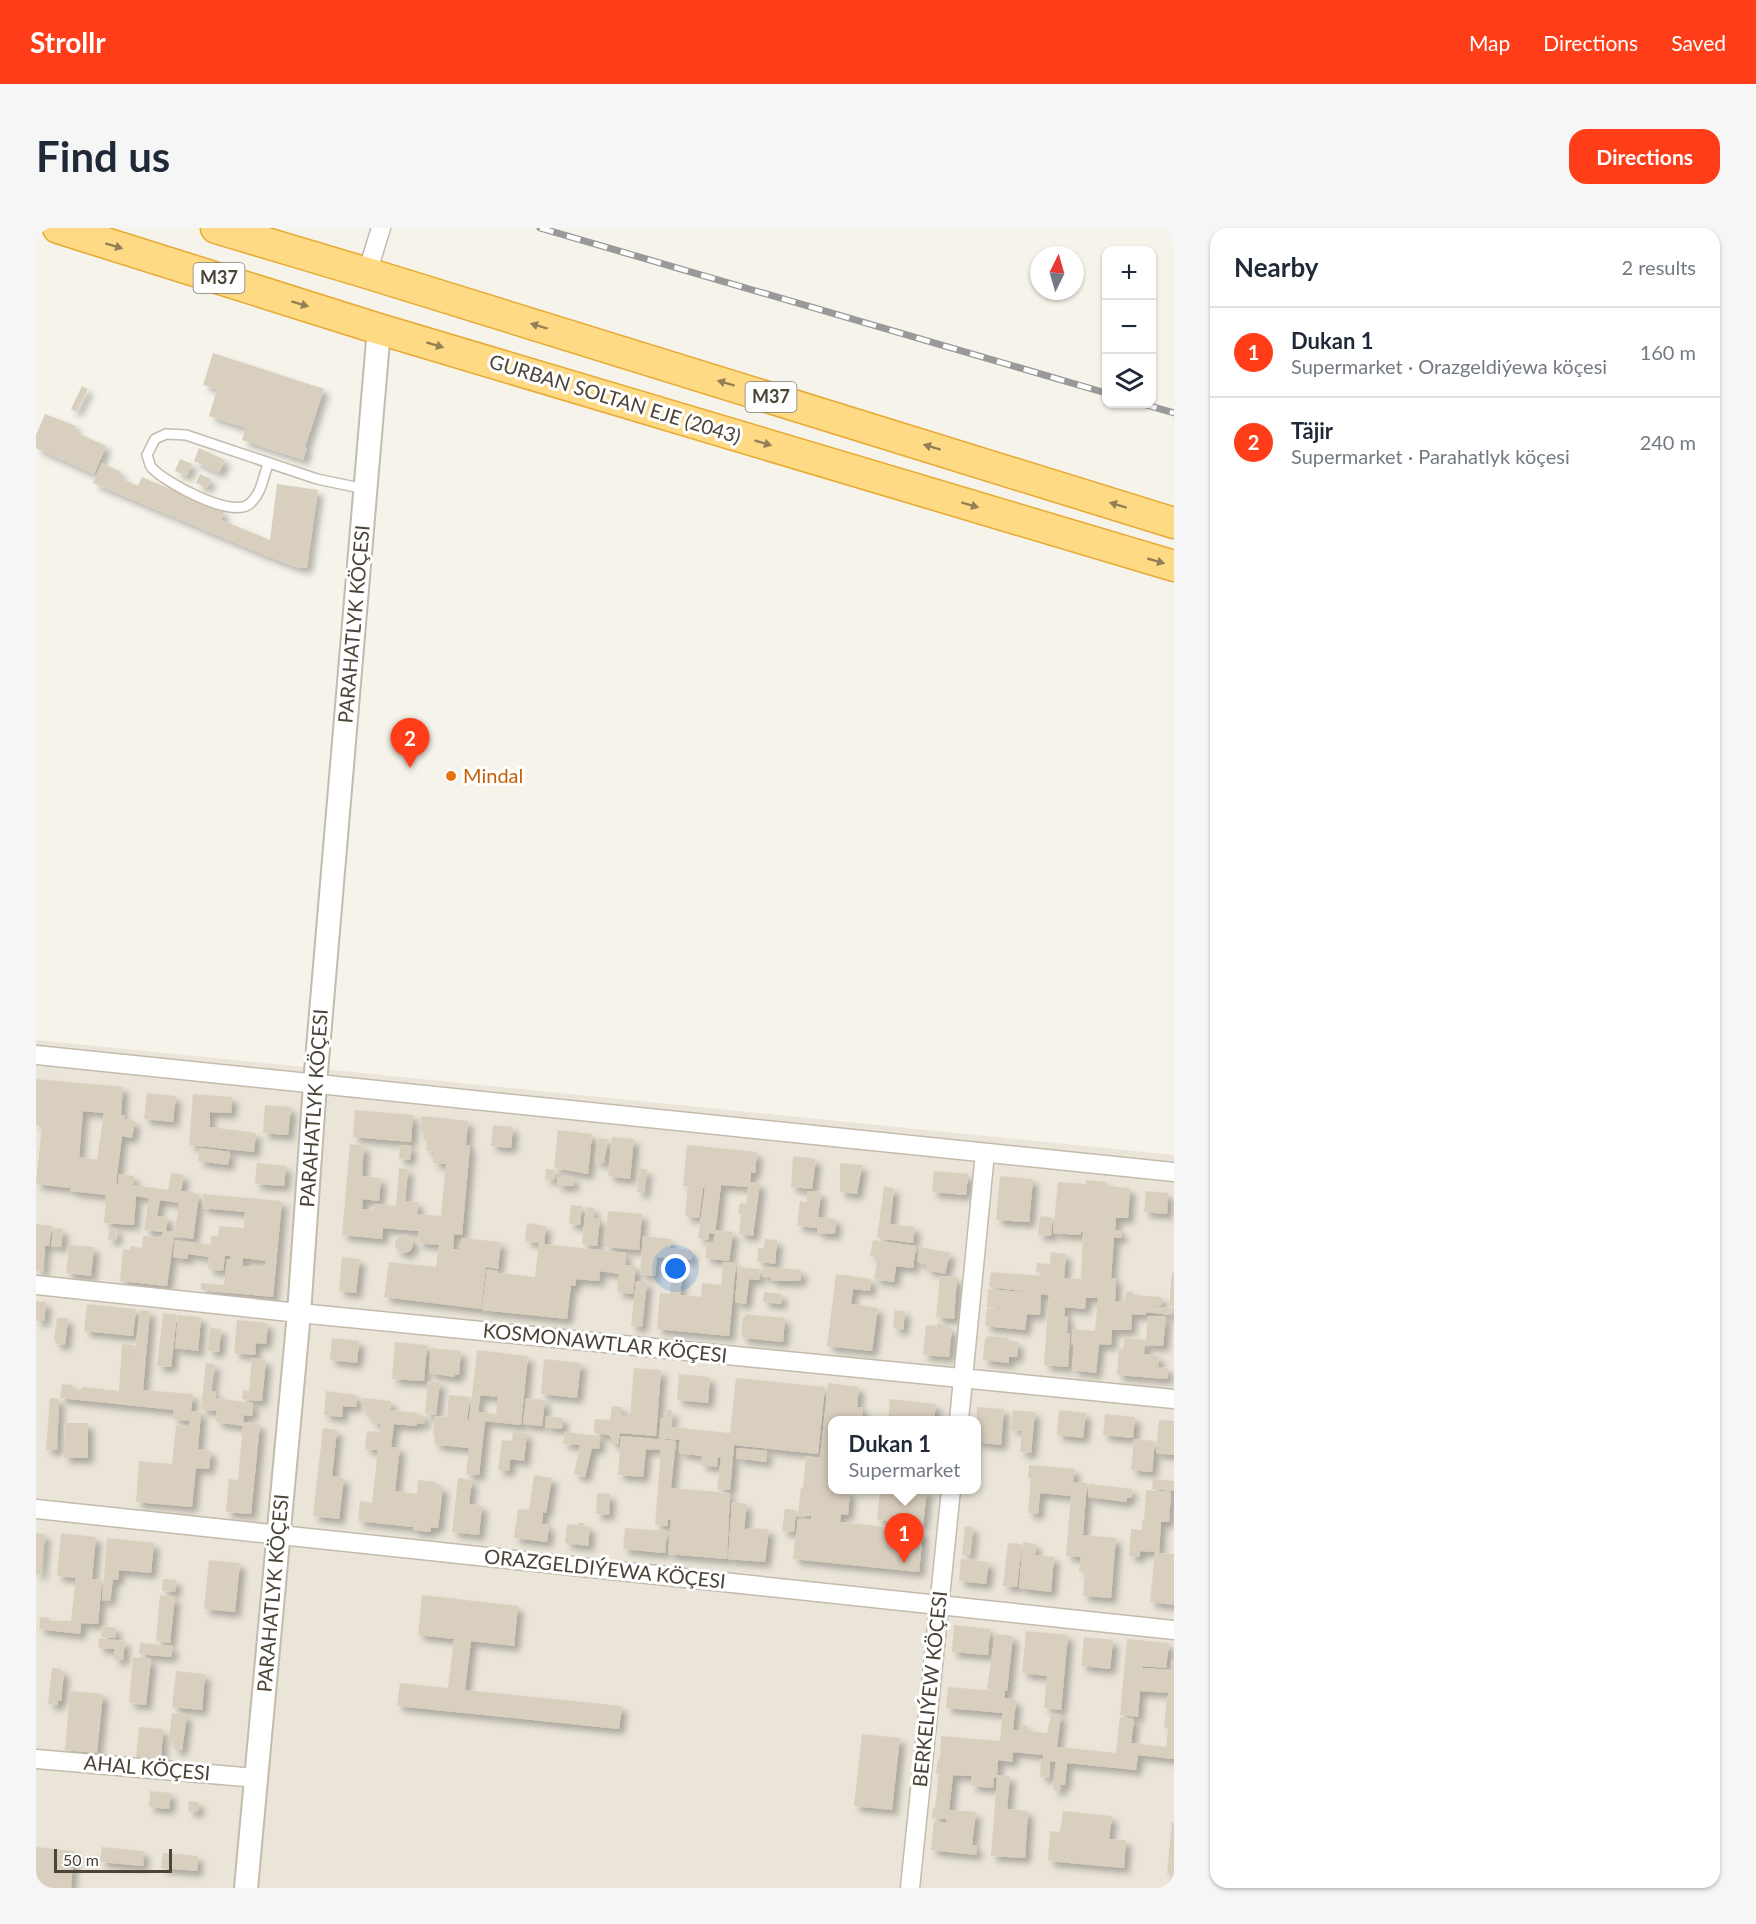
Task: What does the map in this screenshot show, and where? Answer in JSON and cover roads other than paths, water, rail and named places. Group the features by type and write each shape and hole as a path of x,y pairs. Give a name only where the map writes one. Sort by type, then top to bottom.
{"highway":[{"name":"GURBAN SOLTAN EJE (2043)","path":"58,228 379,328 1174,566"},
{"name":"M37","path":"216,228 1174,523"}],"street":[{"path":"367,273 381,228"},
{"name":"PARAHATLYK KÖÇESI","path":"246,1888 299,1313 315,1084 379,328"},
{"path":"36,1055 1174,1172"},
{"path":"959,1416 985,1153"},
{"name":"KOSMONAWTLAR KÖÇESI","path":"36,1285 1174,1399"},
{"name":"BERKELIÝEW KÖÇESI","path":"910,1888 951,1494"},
{"name":"ORAZGELDIÝEWA KÖÇESI","path":"36,1509 1174,1630"},
{"name":"AHAL KÖÇESI","path":"36,1759 257,1778"},
{"path":"910,1888 915,1888"}],"lane":[{"path":"268,464 258,496 247,506 234,509 220,506 165,479 150,466 147,456 155,439 166,434 186,435 317,479 365,489"}],"railway":[{"path":"540,228 1102,392"},
{"path":"1156,408 1174,413"}],"place":[{"name":"Täjir","path":"410,768"},
{"name":"Mindal","path":"451,776"},
{"name":"Dukan 1","path":"904,1563"}]}
